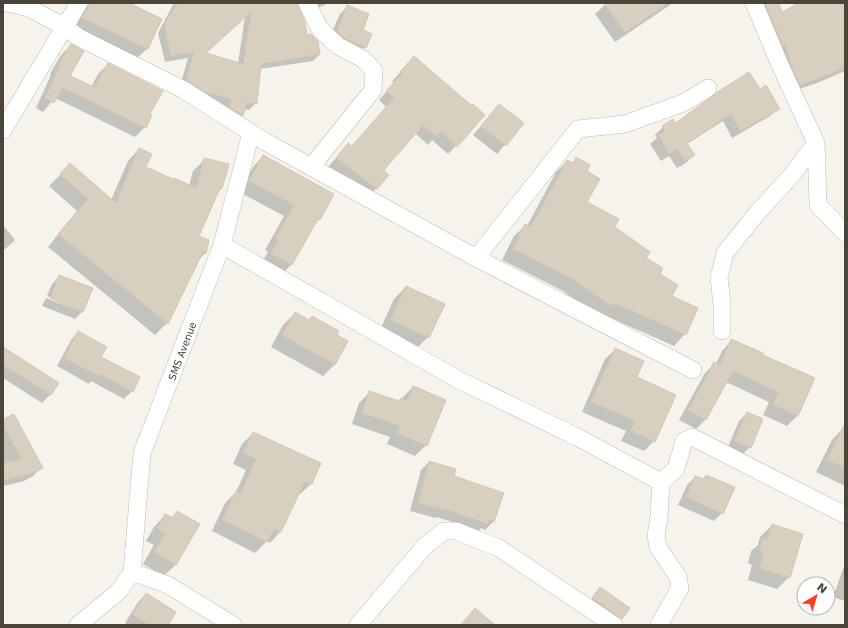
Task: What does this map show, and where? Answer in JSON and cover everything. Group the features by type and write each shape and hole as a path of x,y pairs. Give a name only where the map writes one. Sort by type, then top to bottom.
{"street":[{"path":"7,3 29,8 65,27 78,37 184,90 251,133 476,258 693,370"},
{"path":"3,130 79,3"},
{"path":"307,3 320,29 338,46 363,59 374,71 373,90 311,167"},
{"path":"754,3 780,65 816,142 818,204 845,233"},
{"path":"476,258 578,129 624,124 682,103 708,88"},
{"name":"SMS Avenue","path":"132,572 142,453 222,245 251,133"},
{"path":"722,331 722,304 719,278 725,253 758,212 791,176 816,142"},
{"path":"222,245 458,379 577,437 661,482"},
{"path":"659,625 680,588 678,577 658,547 656,536 659,517 661,482 676,469 684,441 692,437 845,514"},
{"path":"358,625 424,547 444,531 456,530 499,548 614,625"},
{"path":"78,625 119,591 132,572 168,585 233,625"}],"building":[{"path":"89,3 129,3 162,19 148,49 82,18 88,8"},
{"path":"177,3 297,3 305,22 307,35 311,34 318,41 320,54 261,64 257,104 247,102 243,116 230,108 231,99 205,92 186,80 194,52 171,56 164,25","holes":["251,12 243,64 206,53"]},
{"path":"604,3 668,3 625,33"},
{"path":"765,3 779,3 782,12 799,3 845,3 845,68 800,85 793,70 785,45 783,46"},
{"path":"347,5 369,14 363,30 372,34 366,48 344,38 337,31"},
{"path":"71,44 84,51 70,76 94,87 108,63 163,91 150,114 152,115 146,128 63,88 54,103 45,98 60,65 59,64"},
{"path":"414,56 472,106 473,104 485,115 457,147 441,132 437,137 423,125 384,170 389,175 377,189 336,158 348,143 352,146 394,98 386,91 402,74 400,72"},
{"path":"749,72 760,89 766,85 780,109 740,131 731,114 687,143 695,155 685,161 677,149 669,154 658,135 665,131 662,126 673,119 676,123 719,91"},
{"path":"499,104 524,123 506,146 481,126"},
{"path":"139,148 152,154 146,167 196,188 204,158 229,164 222,189 220,188 199,236 209,240 206,254 203,252 168,324 58,234 88,199 60,174 70,163 116,203"},
{"path":"263,155 334,194 292,265 271,254 278,241 275,239 294,205 249,181"},
{"path":"576,157 590,165 587,171 600,179 587,202 619,219 615,227 650,252 646,258 663,268 660,274 678,285 672,296 698,308 686,335 614,303 611,306 574,280 513,249 525,224 531,227 567,160 573,163"},
{"path":"59,275 93,288 83,312 50,298"},
{"path":"406,286 445,304 429,338 390,320"},
{"path":"295,312 309,320 312,316 339,331 337,335 348,341 335,365 282,335"},
{"path":"78,331 107,347 101,357 140,377 133,392 64,358"},
{"path":"731,339 815,378 798,416 773,405 778,392 733,371 706,420 688,410 714,362 720,365"},
{"path":"3,347 59,383 51,395 3,365"},
{"path":"615,348 644,361 637,377 676,395 655,442 631,431 635,421 591,402"},
{"path":"413,386 446,400 427,446 397,433 400,426 362,413 369,391 399,401 401,398 407,401"},
{"path":"747,412 763,419 751,448 734,441"},
{"path":"14,414 43,468 33,473 3,481 3,463 21,459 3,425 3,419"},
{"path":"845,423 845,468 827,460"},
{"path":"253,432 321,463 312,484 305,481 281,532 274,529 267,542 222,520 236,491 241,493 256,459 243,453"},
{"path":"429,461 456,469 454,476 504,493 494,522 489,520 488,524 445,509 418,503"},
{"path":"706,475 735,487 723,514 686,497 695,476 704,479"},
{"path":"177,511 200,524 176,565 154,552 165,533 157,528 165,514 173,518"},
{"path":"772,524 803,534 790,578 759,568 764,553 759,551 763,538 767,540"},
{"path":"600,587 630,608 622,619 592,598"},
{"path":"146,593 176,612 168,625 149,625 132,614"},
{"path":"475,608 495,625 461,625"}]}
